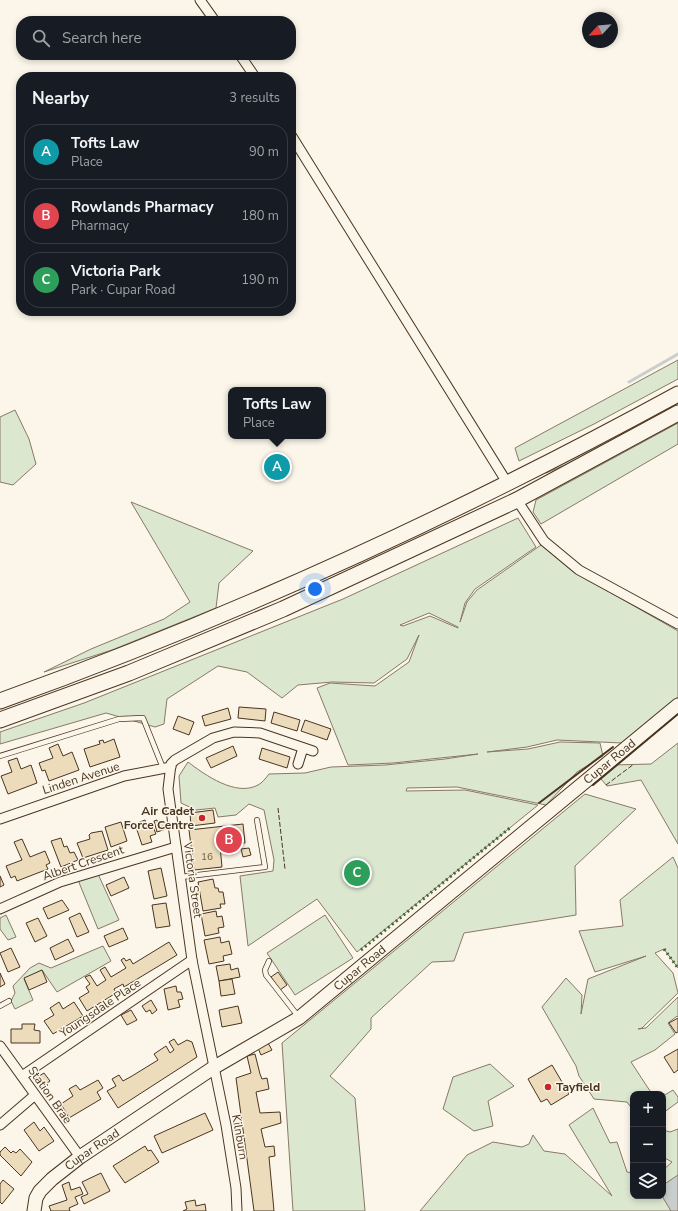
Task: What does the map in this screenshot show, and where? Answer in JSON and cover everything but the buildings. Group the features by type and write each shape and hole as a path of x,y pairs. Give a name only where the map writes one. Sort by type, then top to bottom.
{"highway":[{"path":"0,701 211,620 326,570 508,484 678,394"},
{"path":"0,720 129,673 284,609 517,500 678,413"}],"main road":[{"name":"Cupar Road","path":"34,1210 36,1198 40,1190 80,1157 213,1068 299,1018 678,705"}],"street":[{"path":"200,0 211,16"},
{"path":"243,60 252,72"},
{"path":"296,143 508,484"},
{"path":"517,500 544,541 579,570 678,624"},
{"path":"167,767 175,760 212,738 234,732 260,733 313,752"},
{"path":"298,764 303,748"},
{"name":"Linden Avenue","path":"0,819 98,784 124,776 167,767"},
{"name":"Victoria Street","path":"167,767 168,789 192,960 213,1068"},
{"name":"Albert Crescent","path":"0,909 60,882 176,846"},
{"name":"Youngsdale Place","path":"22,1076 192,960"},
{"name":"Station Brae","path":"0,1046 80,1157"},
{"name":"Kilnburn","path":"213,1068 227,1132 236,1188 237,1211"},
{"path":"0,1125 35,1095"}],"lane":[{"path":"0,756 119,718 143,718 167,767"},
{"path":"181,877 265,867 257,820"},
{"path":"269,961 265,970 266,975 299,1018"},
{"path":"0,1006 9,1001"}],"green space":[{"path":"678,360 678,379 594,424 519,461 515,448"},
{"path":"678,399 678,406 568,464 546,473 559,464"},
{"path":"15,410 29,439 36,464 13,485 0,482 0,417"},
{"path":"678,423 678,444 541,524 533,512 536,500"},
{"path":"131,502 253,551 219,583 216,608 112,650 44,672 91,649 164,619 190,602"},
{"path":"518,518 536,547 475,589 465,603 460,622 467,602 477,590 541,545 571,570 678,631 678,697 622,743 557,740 527,747 487,752 528,749 560,742 600,743 603,756 577,772 546,805 457,787 407,788 406,791 465,790 538,805 357,952 317,899 248,946 240,876 273,871 274,860 264,810 249,804 236,815 218,817 215,808 196,810 181,803 179,776 188,762 203,773 221,783 240,788 249,788 259,784 269,774 305,773 331,767 385,765 478,754 393,763 348,765 317,688 330,683 375,686 409,662 419,635 407,659 374,683 332,682 298,685 282,698 247,672 218,666 167,699 164,724 155,727 106,713 0,744 0,732 84,703 343,599","holes":["429,613 458,627 430,616 403,626 400,625"]},
{"path":"678,743 678,844 641,780 607,786 601,779 612,765 651,764"},
{"path":"585,794 636,809 575,866 576,915 464,933 454,961 432,962 371,1018 371,1029 330,1076 355,1098 365,1211 293,1211 282,1043"},
{"path":"673,857 678,868 678,968 664,949 655,953 673,973 678,993 642,1028 638,1029 646,1028 678,997 678,1017 677,1016 668,1023 675,1034 655,1050 631,1062 650,1091 630,1091 630,1106 627,1102 594,1099 579,1076 576,1066 542,1007 566,978 582,995 581,1014 588,979 646,956 595,972 579,931 623,926 620,900"},
{"path":"98,874 119,920 98,929 78,880"},
{"path":"6,915 16,937 8,940 0,929 0,918"},
{"path":"325,915 353,958 295,995 267,953"},
{"path":"103,946 111,961 57,992 42,970 24,979 33,1000 15,1009 11,1001 15,993 13,986 30,968 39,963 51,968"},
{"path":"490,1064 514,1086 488,1101 493,1126 474,1131 443,1109 453,1077"},
{"path":"673,1090 678,1097 678,1102 666,1111 666,1094"},
{"path":"593,1108 610,1143 617,1142 627,1172 630,1172 630,1199 666,1199 666,1167 672,1162 666,1159 666,1131 670,1132 678,1129 678,1211 420,1211 467,1155 493,1142 522,1147 529,1144 533,1135 544,1151 565,1154 612,1196 569,1125"}],"shaded area":[{"path":"678,1175 678,1211 671,1211 664,1199 666,1199 666,1183"}],"waterway":[{"path":"629,382 678,354"}],"hedge":[{"path":"361,950 511,827"},
{"path":"664,949 678,968"}],"fence":[{"path":"606,785 634,764"},
{"path":"278,808 285,869"}],"wall":[{"path":"593,785 678,714"},
{"path":"539,803 613,747"}],"place":[{"name":"Tofts Law","path":"277,467"},
{"name":"Air Cadet Force Centre","path":"202,818"},
{"name":"Rowlands Pharmacy","path":"229,840"},
{"name":"Victoria Park","path":"357,873"},
{"name":"Tayfield","path":"548,1087"}]}
